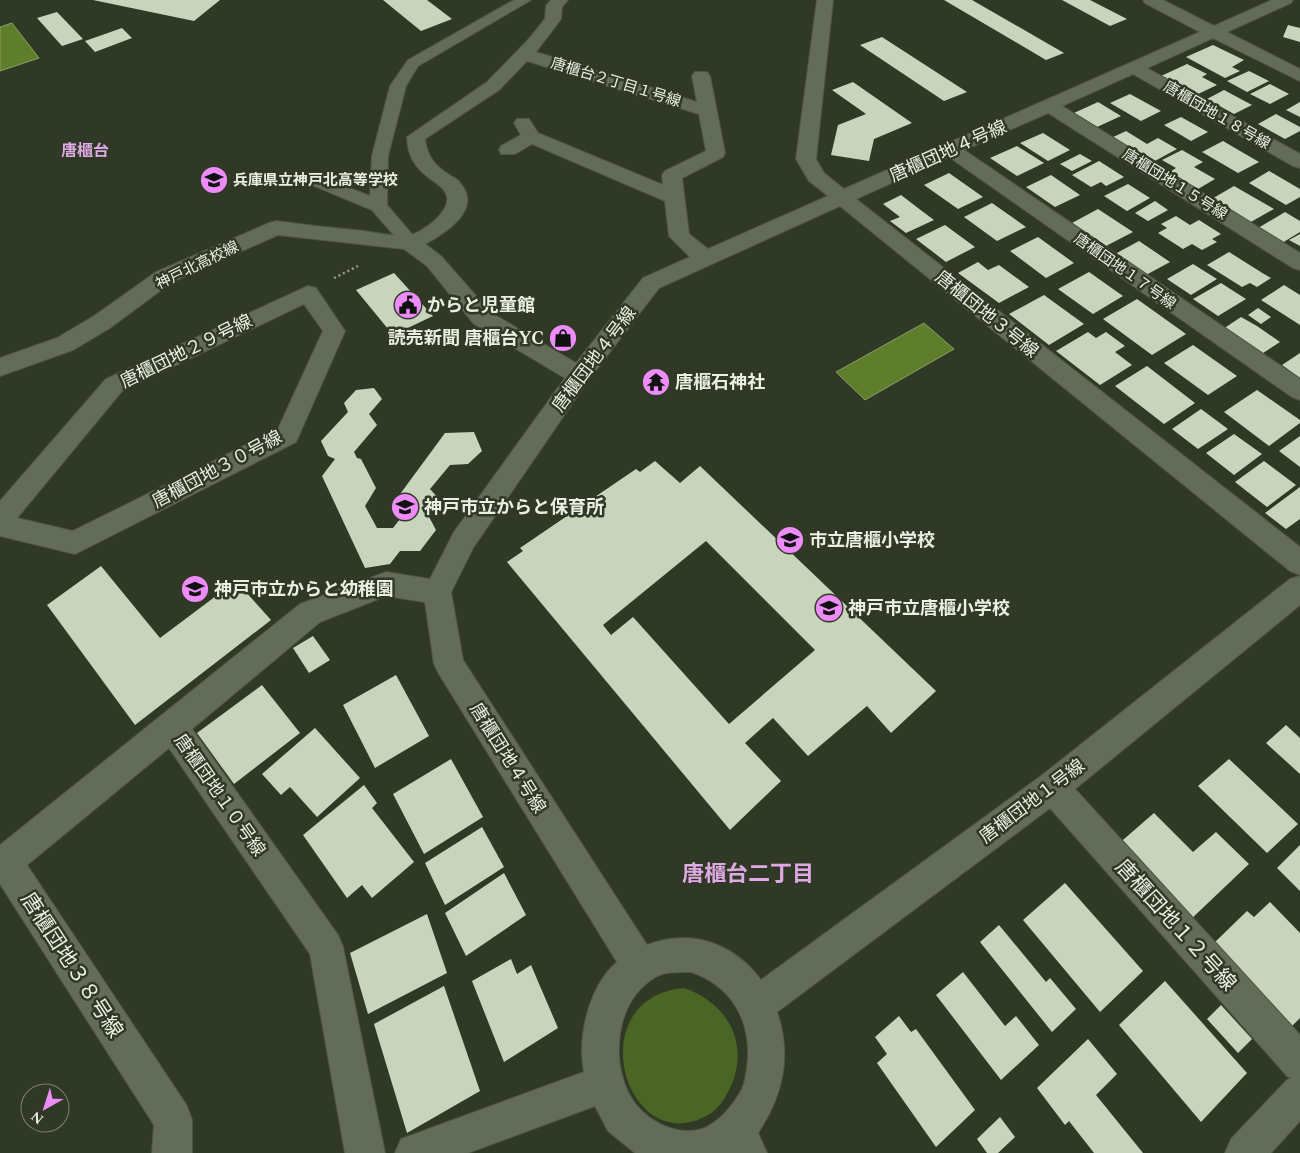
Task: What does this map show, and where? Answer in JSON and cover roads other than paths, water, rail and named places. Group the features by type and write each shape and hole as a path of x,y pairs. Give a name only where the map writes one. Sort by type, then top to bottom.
{"street":[{"path":"560,0 554,6 553,19 524,54 493,86 416,137 416,152 426,167 453,186 457,202 452,217 434,232 410,243 434,261 482,318 580,376"},
{"name":"唐櫃団地３号線","path":"825,0 806,159 816,176 1300,563"},
{"path":"1151,0 1300,76"},
{"name":"唐櫃団地４号線","path":"640,966 449,664 437,592 463,540 580,376 651,283 1285,0"},
{"name":"唐櫃台２丁目１号線","path":"524,54 708,111"},
{"name":"唐櫃団地１８号線","path":"1134,68 1300,162"},
{"path":"701,76 716,154 672,175 679,236 706,259"},
{"name":"唐櫃団地１５号線","path":"1049,106 1300,263"},
{"path":"508,150 527,130 674,196"},
{"name":"唐櫃団地１７号線","path":"951,150 1300,392"},
{"name":"神戸北高校線","path":"0,367 65,344 102,322 164,277 276,228 410,243"},
{"name":"唐櫃団地２９号線","path":"0,519 114,385 318,287"},
{"name":"唐櫃団地３０号線","path":"0,525 75,542 287,435 334,330 318,287"},
{"name":"唐櫃団地１０号線","path":"365,1153 326,947 172,726 310,613 386,584 437,592"},
{"name":"唐櫃団地１号線","path":"757,1004 1052,787 1300,588"},
{"name":"唐櫃団地３８号線","path":"172,726 5,862 173,1120 172,1153"},
{"name":"唐櫃団地１２号線","path":"1052,787 1300,1063"},
{"path":"691,954 717,963 732,974 739,980 757,1004 766,1030 768,1057 763,1085 741,1142 712,1144 686,1150 660,1144 636,1131 617,1110 605,1083 599,1056 601,1028 609,1003 622,982 640,966 664,956 691,954"},
{"path":"415,1153 605,1083"},
{"path":"1245,1153 1300,1093"}],"lane":[{"path":"378,206 380,156 398,86 413,63 524,0"},
{"path":"318,181 378,206 410,243"}],"place":[{"name":"兵庫県立神戸北高等学校","path":"214,180"},
{"name":"からと児童館","path":"408,305"},
{"name":"読売新聞 唐櫃台YC","path":"563,338"},
{"name":"唐櫃石神社","path":"656,382"},
{"name":"神戸市立からと保育所","path":"405,507"},
{"name":"市立唐櫃小学校","path":"790,540"},
{"name":"神戸市立からと幼稚園","path":"195,589"},
{"name":"神戸市立唐櫃小学校","path":"829,608"}],"district":[{"name":"唐櫃台","path":"85,150"},
{"name":"唐櫃台二丁目","path":"748,873"}]}
